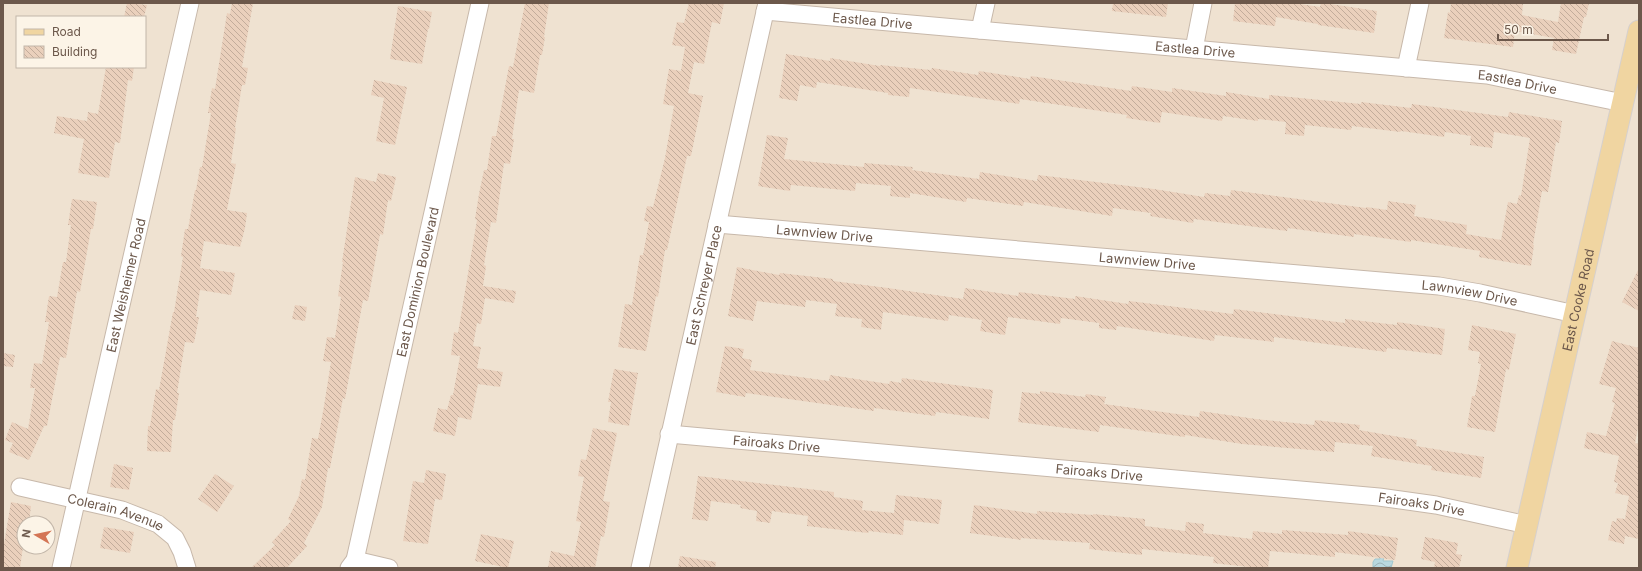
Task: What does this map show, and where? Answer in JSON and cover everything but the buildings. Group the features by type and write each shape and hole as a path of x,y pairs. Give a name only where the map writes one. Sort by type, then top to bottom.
{"main road":[{"name":"East Cooke Road","path":"1517,568 1639,31"}],"street":[{"name":"East Weisheimer Road","path":"61,568 190,3"},
{"name":"East Dominion Boulevard","path":"352,564 480,3"},
{"path":"980,30 986,3"},
{"path":"1194,49 1203,3"},
{"path":"1406,68 1420,3"},
{"name":"Eastlea Drive","path":"766,7 980,30 1487,75 1623,103"},
{"name":"East Schreyer Place","path":"640,568 766,7"},
{"name":"Lawnview Drive","path":"717,224 1439,286 1480,293 1575,314"},
{"name":"Fairoaks Drive","path":"669,434 1379,497 1436,505 1527,525"},
{"name":"Colerain Avenue","path":"20,487 122,510 158,524 170,532 175,538 182,552 187,568"},
{"path":"352,564 389,568"}],"shaded area":[{"path":"3,3 1639,3 1639,568 3,568"}],"water":[{"path":"1380,556 1384,556 1383,561 1393,561 1391,568 1373,567 1373,562 1375,559 1380,559"}]}
